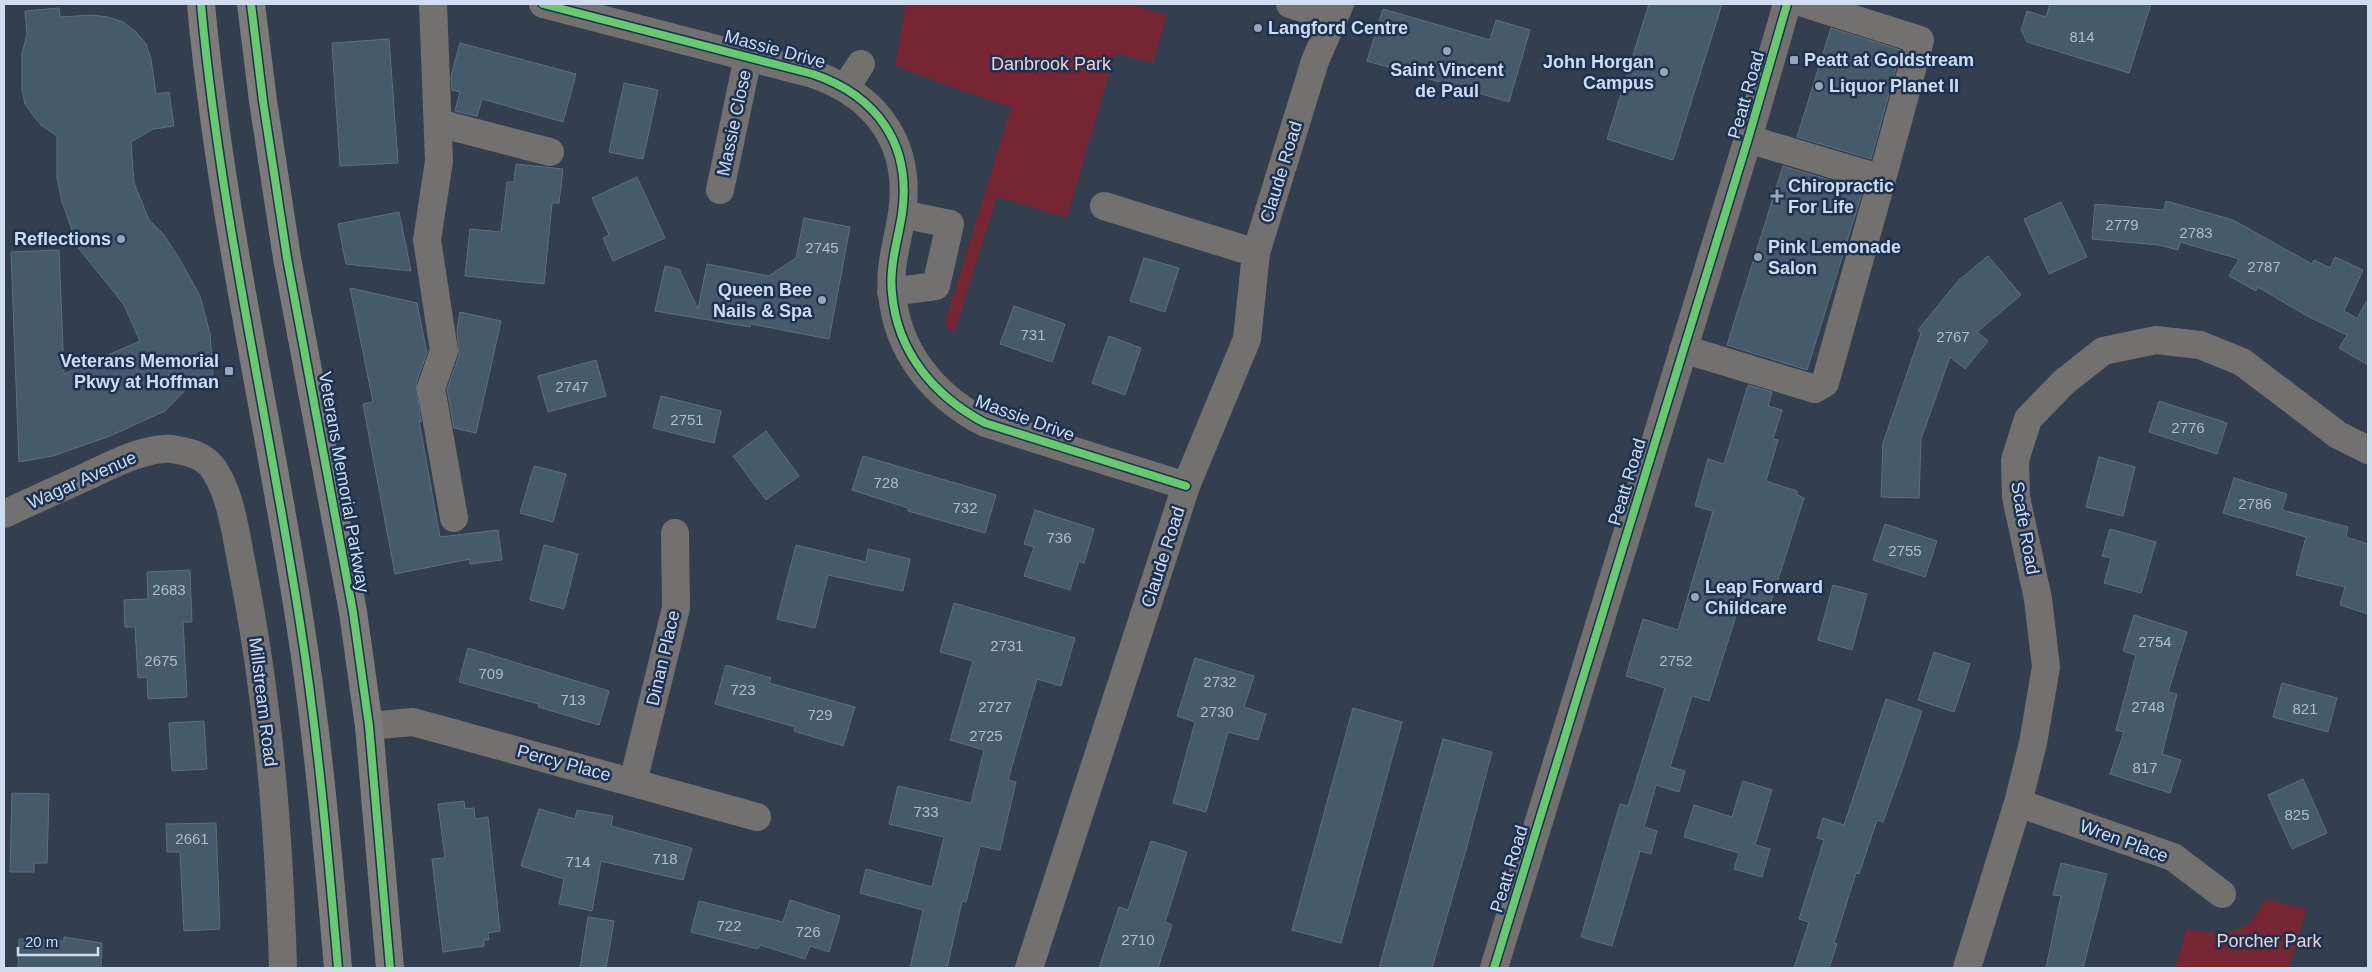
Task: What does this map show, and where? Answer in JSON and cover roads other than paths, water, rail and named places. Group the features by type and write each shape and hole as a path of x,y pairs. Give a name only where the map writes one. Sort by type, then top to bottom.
{"main road":[{"path":"201,4 208,79 232,242 300,621 316,733 338,968"},
{"name":"Veterans Memorial Parkway","path":"251,4 263,101 287,258 351,603 369,726 390,968"}],"street":[{"path":"433,4 439,161 427,240 444,351 431,388 454,518"},
{"name":"Massie Drive","path":"543,4 748,57 834,88 867,103 882,121 896,144 902,166 896,197 892,292 896,318 916,365 945,397 962,411 985,423 1186,486"},
{"path":"1290,4 1337,12"},
{"name":"Peatt Road","path":"1494,968 1748,139 1787,4"},
{"path":"1683,349 1815,389 1825,383 1920,40 1806,4"},
{"name":"Claude Road","path":"1029,968 1186,486 1247,339 1256,253 1315,61 1337,12"},
{"name":"Massie Close","path":"720,190 748,57"},
{"path":"834,88 861,64"},
{"path":"438,123 550,152"},
{"path":"1748,139 1882,179"},
{"path":"892,292 936,286 950,224 896,197"},
{"path":"1104,206 1256,253"},
{"name":"Scafe Road","path":"1967,968 2018,803 2033,743 2046,666 2038,599 2016,497 2015,460 2028,419 2064,382 2103,351 2156,340 2200,345 2242,362 2338,435 2368,450"},
{"name":"Wagar Avenue","path":"4,514 119,461 146,452 166,448 191,453"},
{"name":"Millstream Road","path":"191,453 206,460 216,472 223,486 233,524 255,633 273,777 281,888 283,968"},
{"name":"Dinan Place","path":"634,782 676,608 675,533"},
{"name":"Percy Place","path":"369,726 413,722 757,817"},
{"name":"Wren Place","path":"2018,803 2173,857 2222,894"}],"place":[{"name":"Langford Centre","path":"1258,28"},
{"name":"Saint Vincent de Paul","path":"1447,51"},
{"name":"Peatt at Goldstream","path":"1794,60"},
{"name":"John Horgan Campus","path":"1664,72"},
{"name":"Liquor Planet II","path":"1819,86"},
{"name":"Chiropractic For Life","path":"1777,196"},
{"name":"Reflections","path":"121,239"},
{"name":"Pink Lemonade Salon","path":"1758,257"},
{"name":"Queen Bee Nails & Spa","path":"822,300"},
{"name":"Veterans Memorial Pkwy at Hoffman","path":"229,371"},
{"name":"Leap Forward Childcare","path":"1695,597"}],"park label":[{"name":"Danbrook Park","path":"1051,64"},
{"name":"Porcher Park","path":"2269,941"}]}
